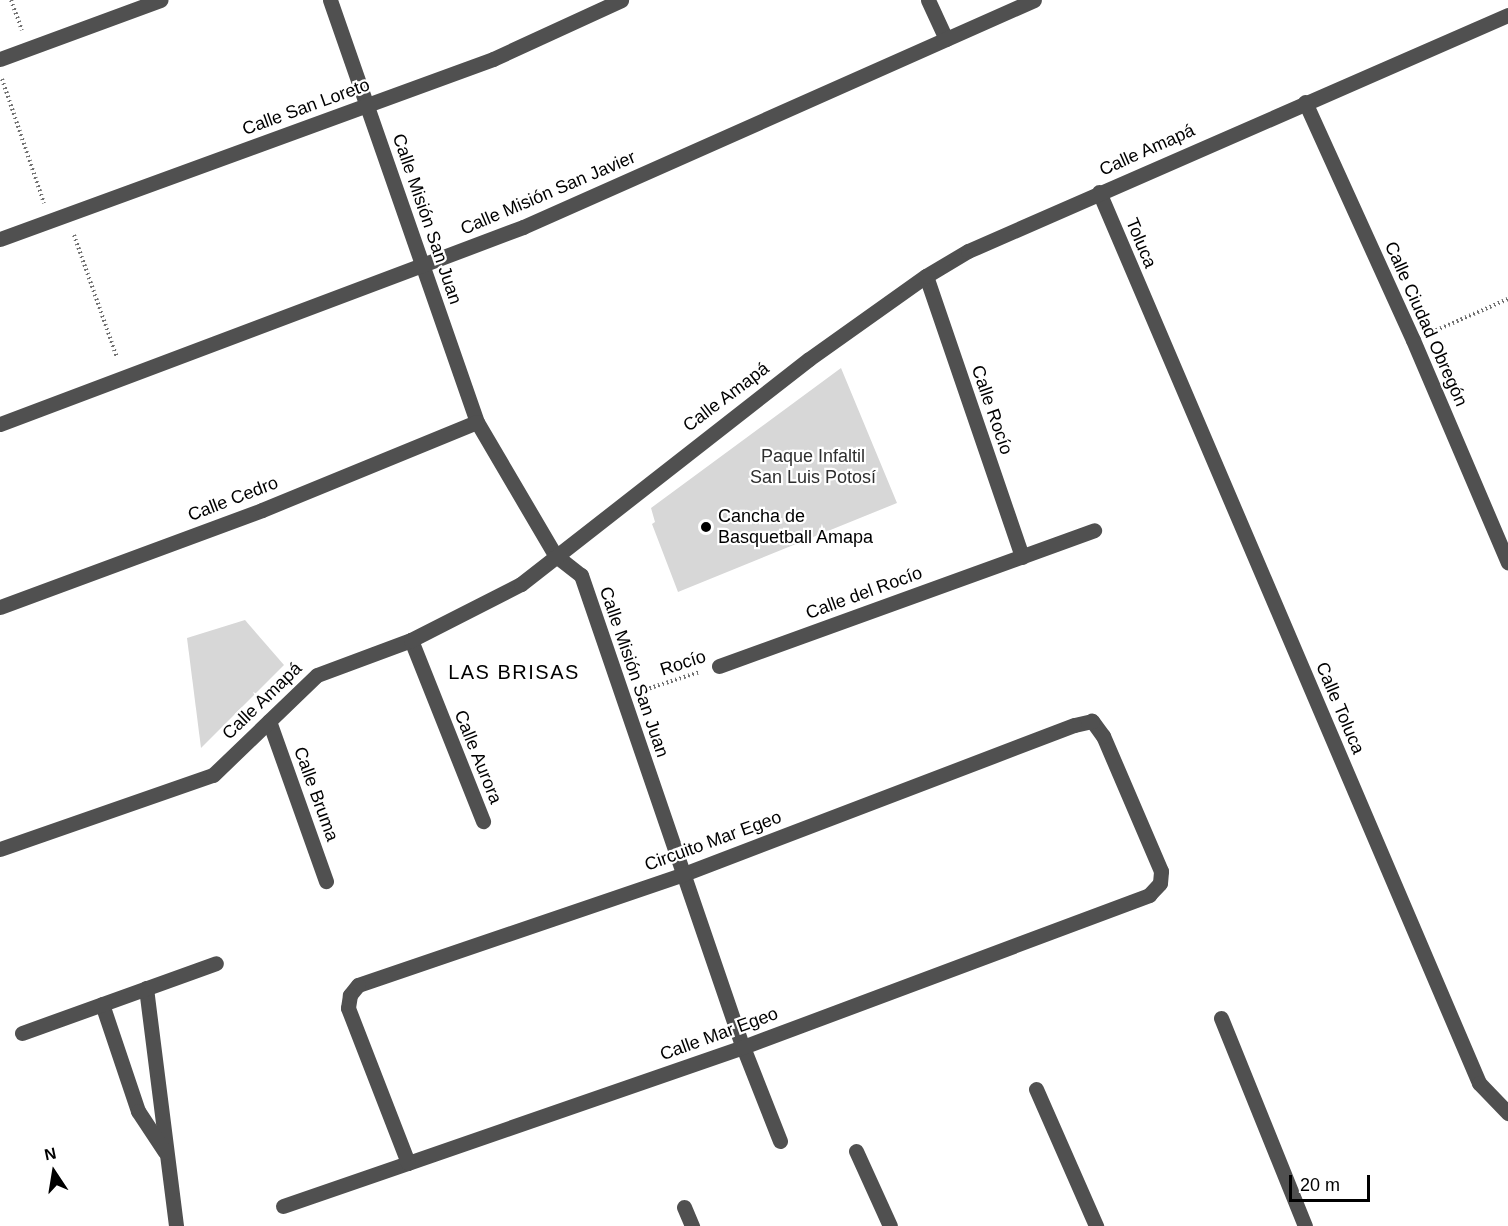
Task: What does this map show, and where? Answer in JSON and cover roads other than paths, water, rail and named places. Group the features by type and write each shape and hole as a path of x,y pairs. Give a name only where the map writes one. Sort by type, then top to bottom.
{"street":[{"path":"0,59 160,0"},
{"name":"Calle Misión San Juan","path":"330,0 477,422 555,555 581,575 620,698 684,874 743,1047 780,1141"},
{"name":"Calle San Loreto","path":"0,239 493,59 621,0"},
{"path":"928,0 946,39"},
{"name":"Calle Misión San Javier","path":"0,424 423,267 522,227 1034,0"},
{"name":"Calle Amapá","path":"0,849 213,775 324,670 411,640 521,584 702,440 926,276 968,251 1305,102 1507,20"},
{"name":"Calle Ciudad Obregón","path":"1305,102 1413,340 1508,564"},
{"name":"Toluca","path":"1099,192 1148,310"},
{"name":"Calle Rocío","path":"926,276 1022,557"},
{"name":"Calle Toluca","path":"1148,310 1479,1083 1508,1113"},
{"name":"Calle Cedro","path":"0,608 262,510 477,422"},
{"name":"Calle del Rocío","path":"719,666 1094,530"},
{"name":"Calle Aurora","path":"411,640 483,821"},
{"name":"Calle Bruma","path":"269,721 326,881"},
{"name":"Circuito Mar Egeo","path":"408,1163 348,1008 350,995 358,984 684,874 1063,729 1092,721 1103,736 1161,871 1160,883"},
{"name":"Calle Mar Egeo","path":"283,1206 743,1047 1149,896 1160,883"},
{"path":"22,1033 216,963"},
{"path":"146,988 176,1226"},
{"path":"102,1004 138,1111 167,1154"},
{"path":"1221,1018 1305,1226"},
{"path":"1036,1089 1096,1226"},
{"path":"856,1151 890,1226"},
{"path":"684,1208 692,1226"}],"place":[{"name":"Cancha de Basquetball Amapa","path":"706,527"}],"district":[{"name":"LAS BRISAS","path":"514,672"}],"park label":[{"name":"Paque Infaltil San Luis Potosí","path":"813,467"}]}
